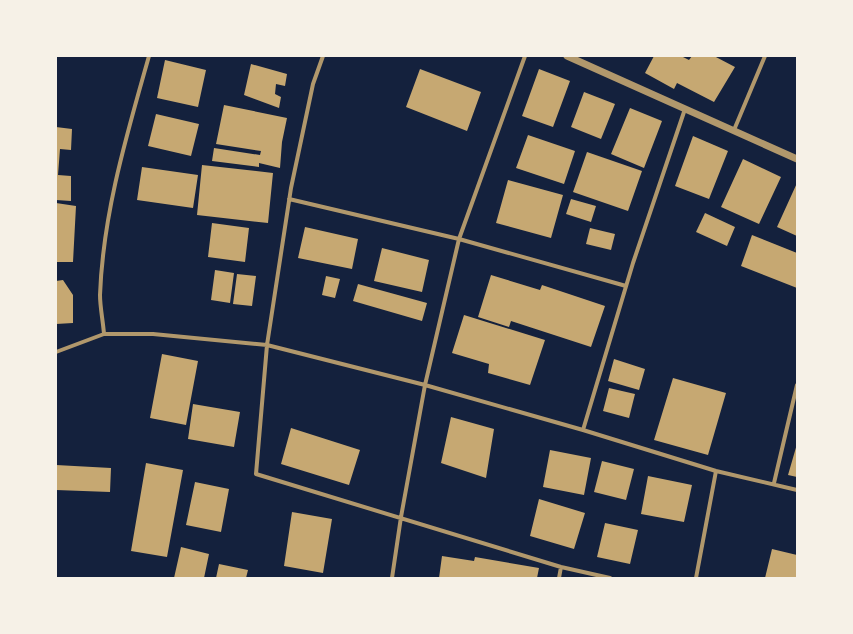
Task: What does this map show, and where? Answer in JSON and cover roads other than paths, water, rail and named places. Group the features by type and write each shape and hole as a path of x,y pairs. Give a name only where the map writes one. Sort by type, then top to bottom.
{"street":[{"path":"104,334 100,296 105,245 120,160 149,56"},
{"path":"324,56 313,84 289,199 267,345 256,474 561,567 610,578"},
{"path":"392,578 401,517 425,385 459,239 525,56"},
{"path":"567,56 797,159"},
{"path":"734,130 765,56"},
{"path":"583,430 626,286 685,108"},
{"path":"289,199 459,239 626,286"},
{"path":"56,352 104,334 153,334 267,345 425,385 583,430 716,471 774,483 797,490"},
{"path":"774,483 797,385"},
{"path":"696,578 716,471"},
{"path":"559,578 561,567"}]}
